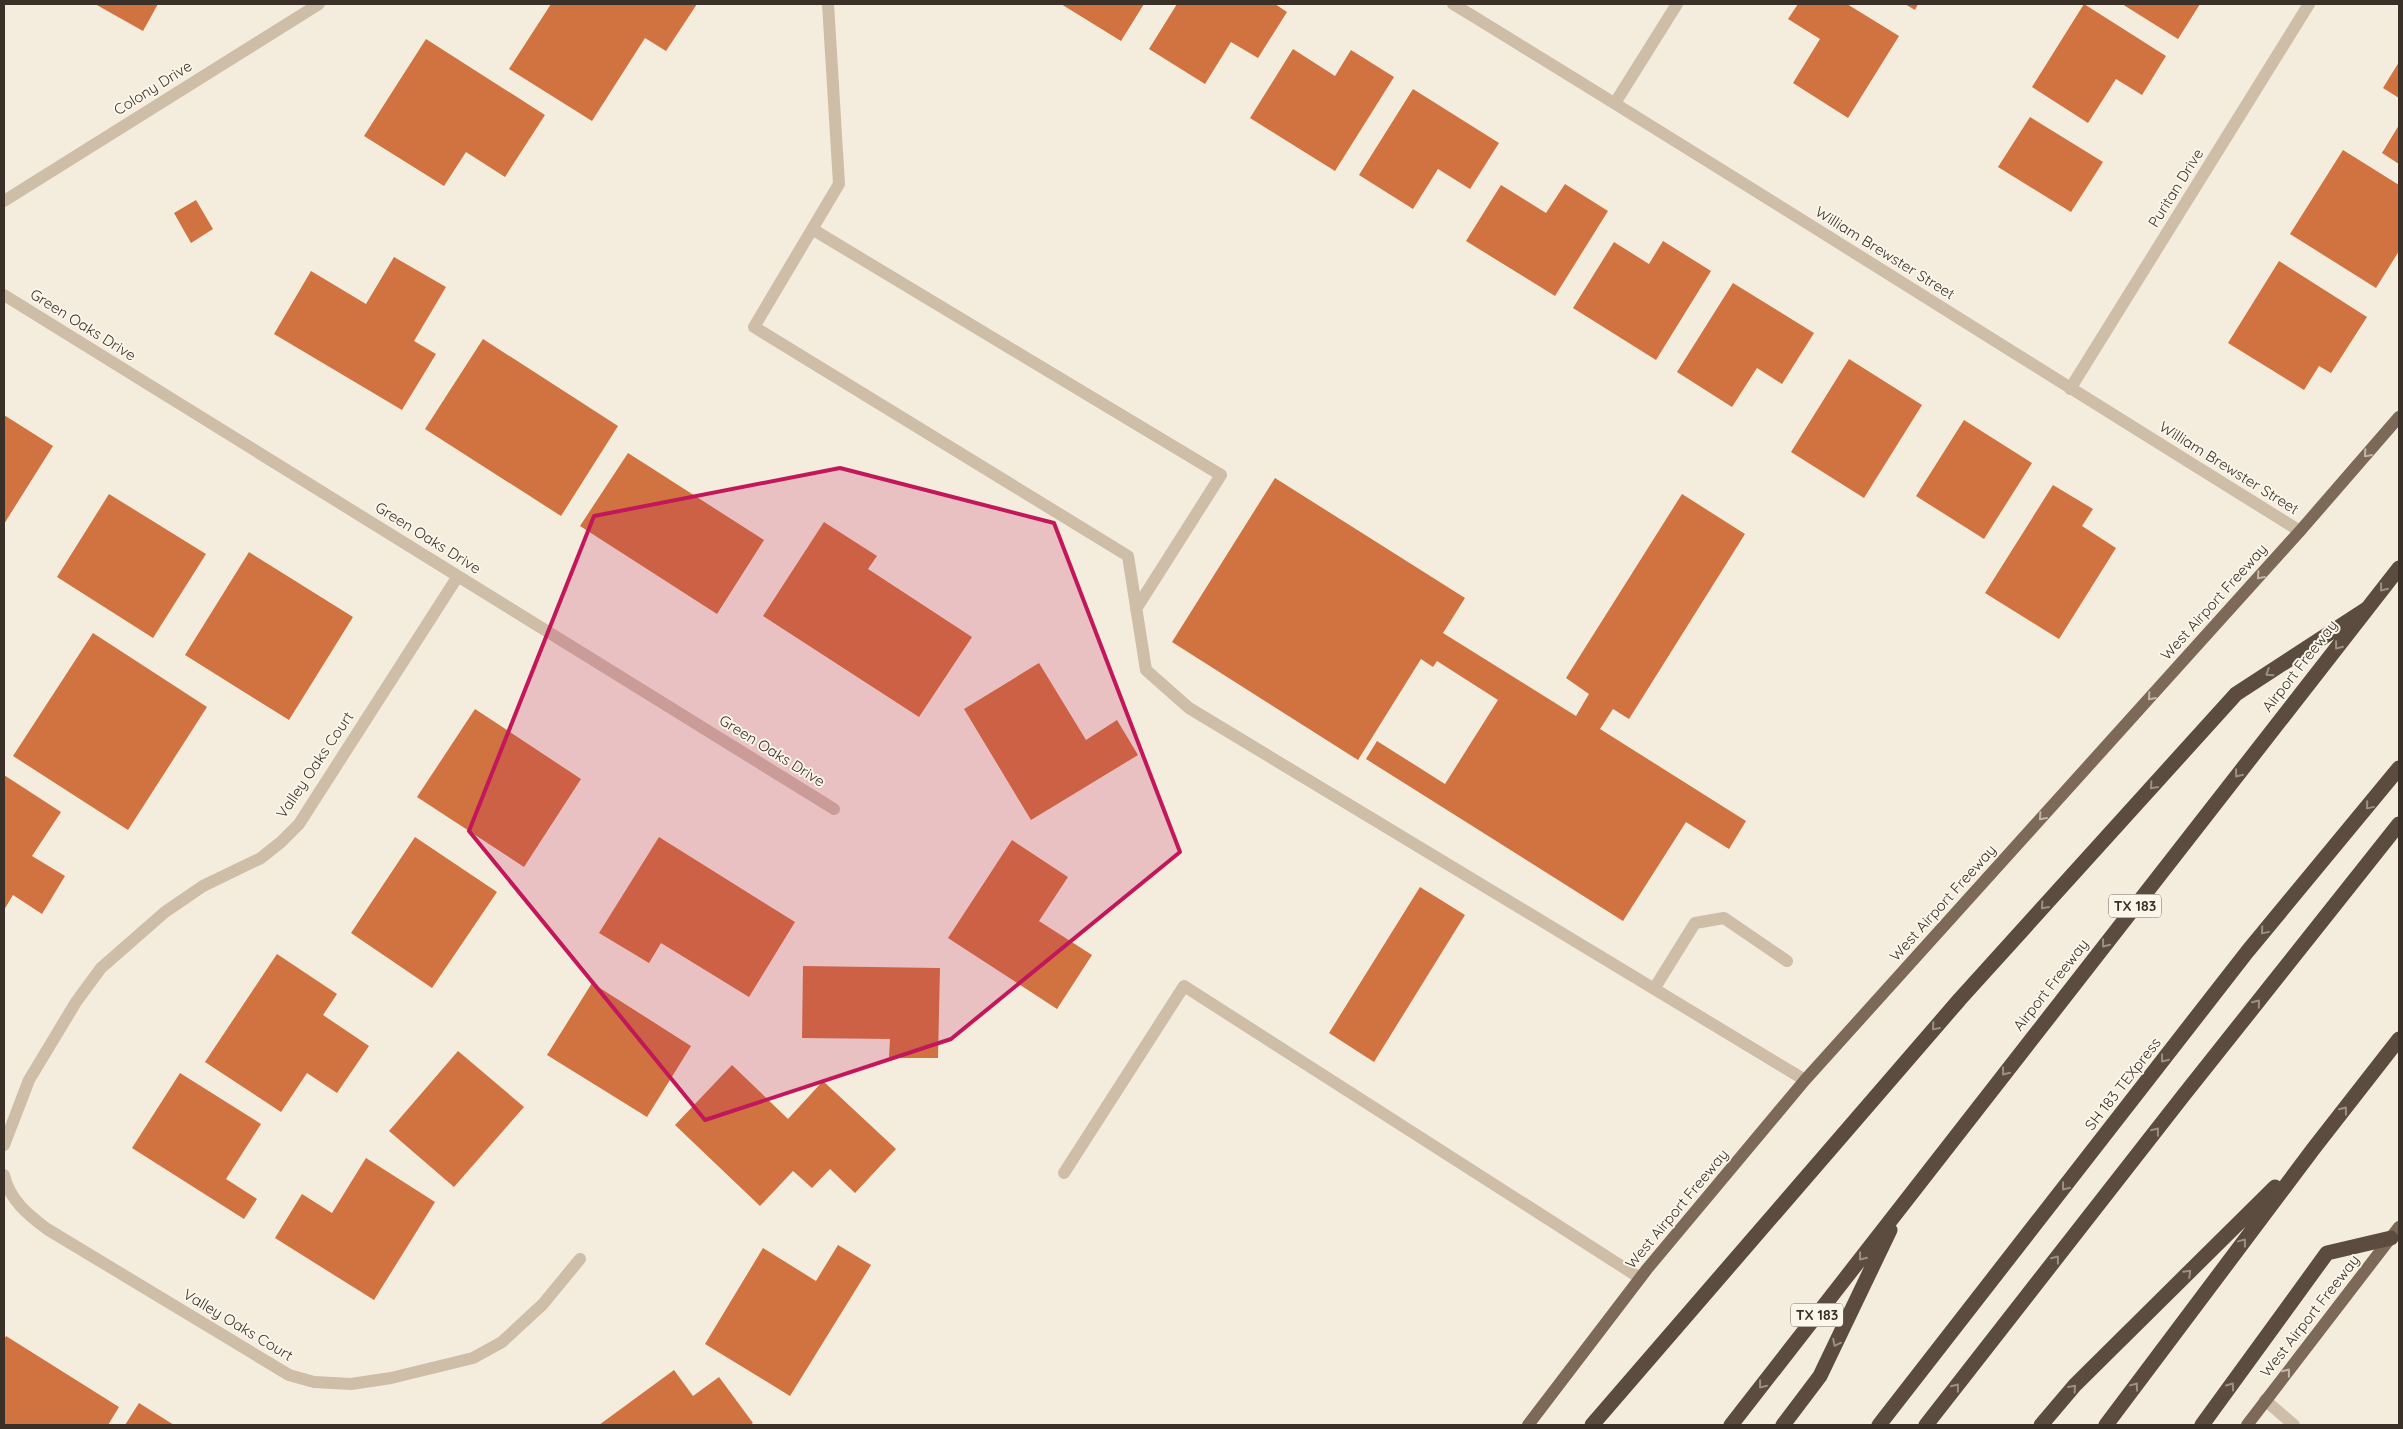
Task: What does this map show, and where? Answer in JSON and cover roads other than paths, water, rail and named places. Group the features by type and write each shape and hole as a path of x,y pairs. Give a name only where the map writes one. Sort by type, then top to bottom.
{"highway":[{"name":"Airport Freeway","path":"1731,1425 2399,568"},
{"path":"1592,1425 1960,999 2236,694 2368,608"},
{"name":"SH 183 TEXpress","path":"1880,1425 2247,952 2399,768"},
{"path":"1926,1425 2183,1096 2399,824"},
{"path":"2106,1425 2314,1148 2399,1039"},
{"path":"2041,1425 2075,1385 2314,1148"},
{"path":"1783,1425 1820,1376 1902,1204"},
{"path":"2202,1425 2327,1254 2395,1233"}],"main road":[{"name":"West Airport Freeway","path":"1528,1425 1640,1278 1805,1080 2300,531 2399,417"},
{"name":"West Airport Freeway","path":"2247,1425 2395,1233"}],"street":[{"name":"Colony Drive","path":"4,200 320,4"},
{"path":"828,4 839,184 754,327 1128,556 1146,670 1189,708 1805,1080"},
{"name":"William Brewster Street","path":"1453,4 1615,103 2300,531"},
{"path":"1615,103 1677,4"},
{"name":"Puritan Drive","path":"2070,389 2309,4"},
{"path":"812,229 1221,475 1136,609"},
{"name":"Green Oaks Drive","path":"4,295 834,809"},
{"name":"Valley Oaks Court","path":"4,1145 29,1080 76,1002 101,968 165,912 203,886 261,858 299,824 458,576"},
{"path":"1654,989 1694,923 1724,918 1787,962"},
{"path":"1064,1173 1184,986 1640,1278"},
{"name":"Valley Oaks Court","path":"4,1175 13,1198 28,1215 47,1229 289,1375 314,1382 351,1384 391,1378 473,1358 502,1342 542,1304 580,1259"},
{"path":"2265,1400 2294,1425"}]}
